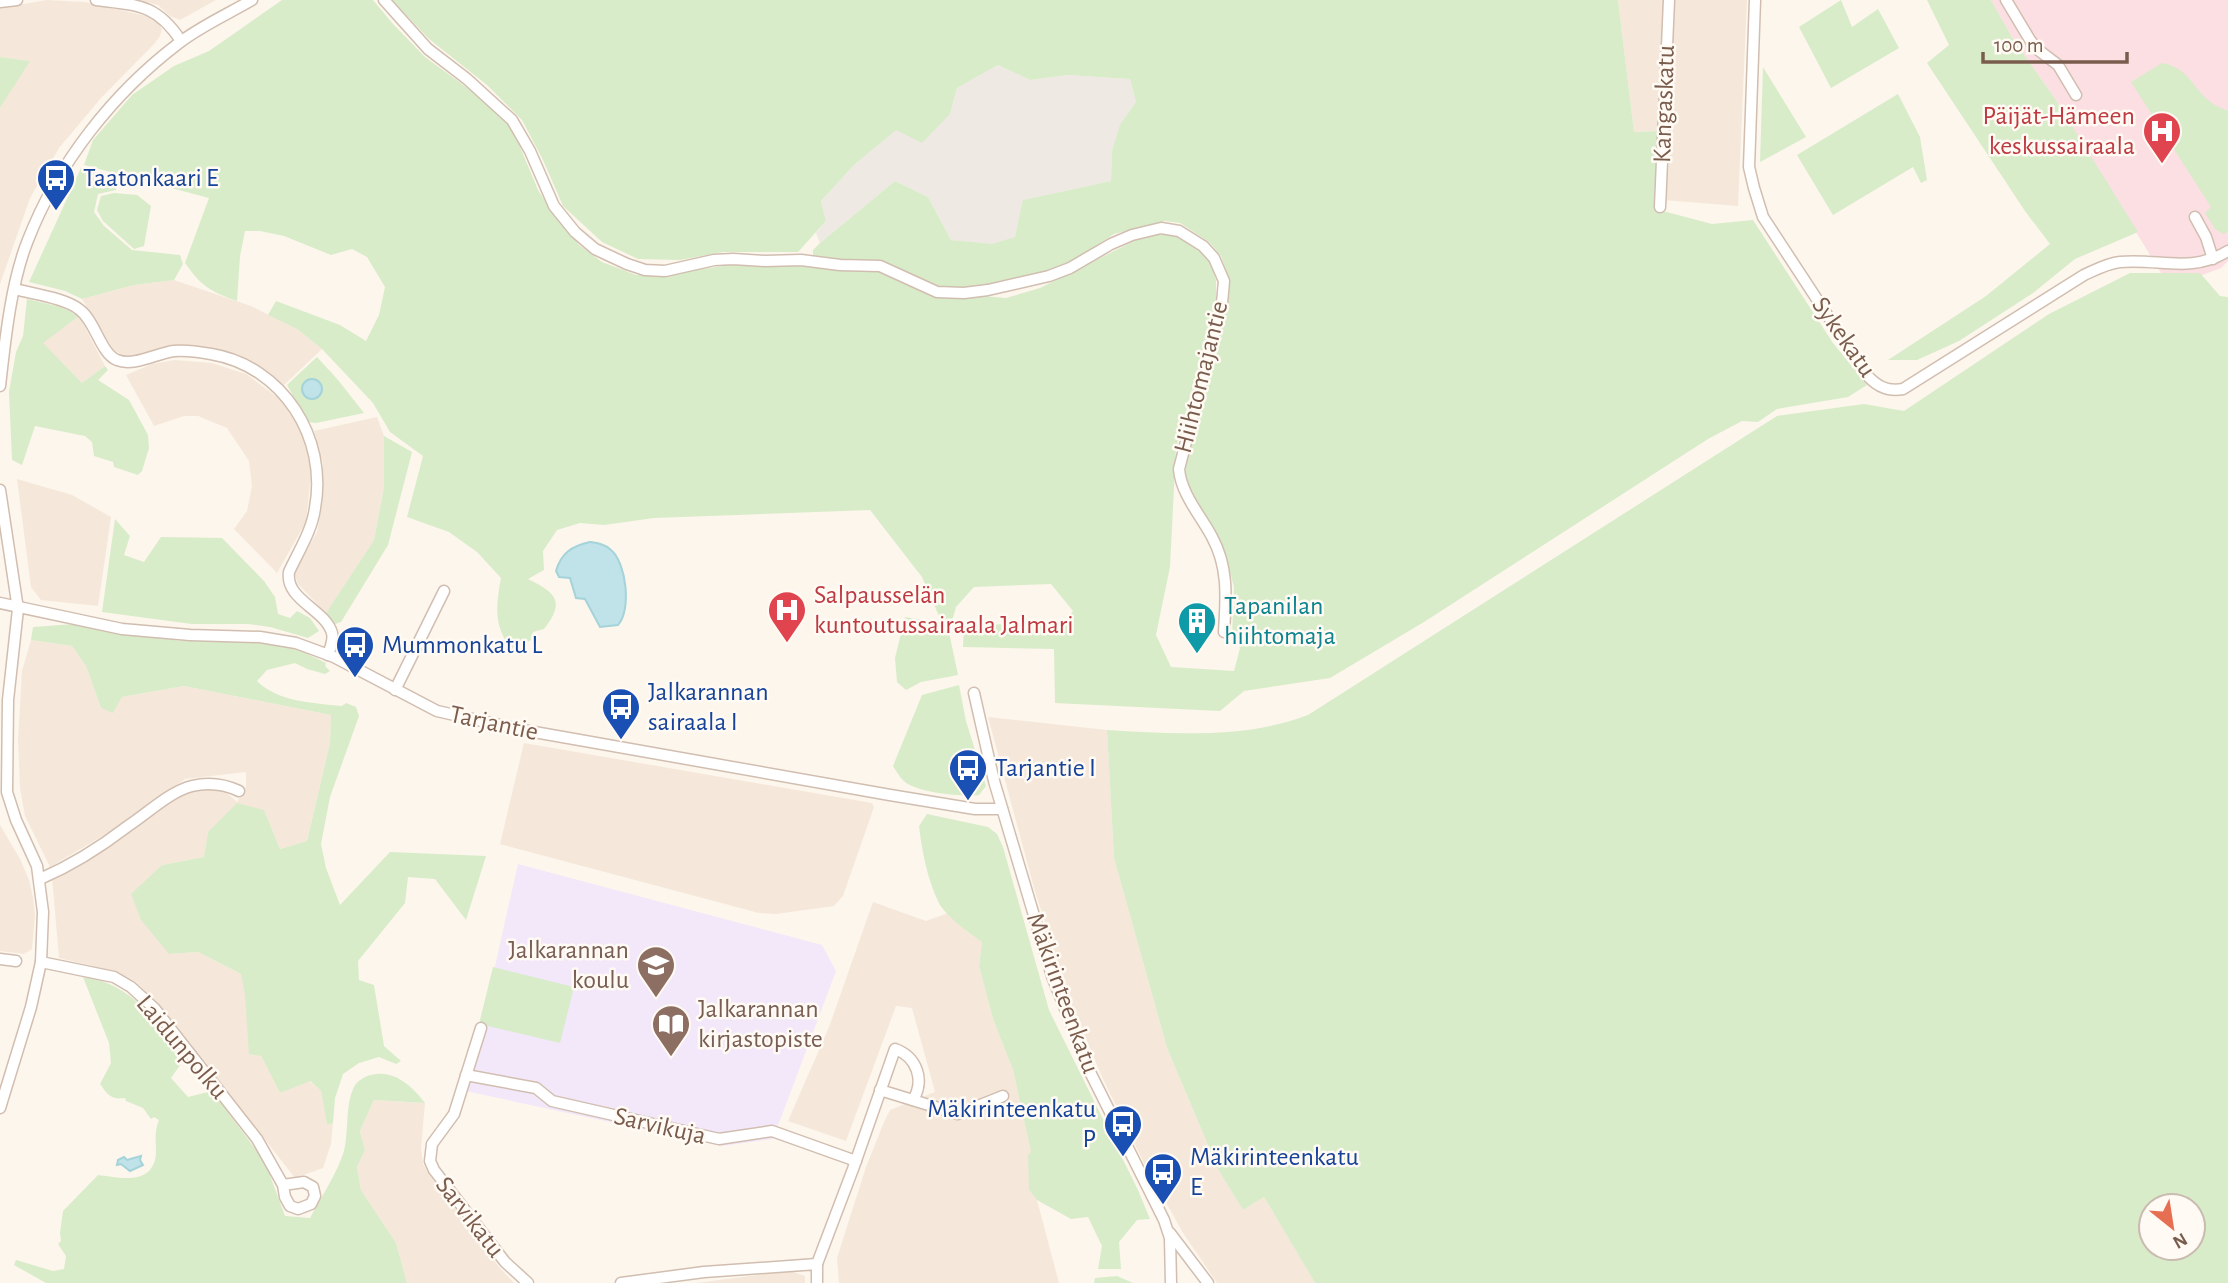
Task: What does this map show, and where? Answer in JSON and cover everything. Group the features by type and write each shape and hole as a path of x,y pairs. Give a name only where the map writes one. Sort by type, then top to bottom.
{"street":[{"path":"0,2 17,0"},
{"path":"96,0 154,12 165,19 181,41"},
{"path":"0,386 4,317 15,289 27,242 48,195 67,164 118,97 145,71 181,41 252,0"},
{"name":"Hiihtomajantie","path":"384,0 428,49 467,79 512,120 530,151 554,206 575,232 595,249 645,270 665,271 714,260 801,260 880,266 937,292 964,293 1049,276 1070,268 1111,244 1132,235 1161,228 1179,231 1203,246 1213,258 1224,281 1222,303 1179,469 1182,485 1214,539 1223,563 1227,591 1224,632"},
{"name":"Kangaskatu","path":"1660,207 1669,0"},
{"name":"Sykekatu","path":"1755,0 1749,167 1763,217 1873,383 1893,391 1904,388 2092,271 2118,262 2186,265 2213,259 2228,251"},
{"path":"2006,0 2036,49 2058,65 2068,78 2069,84 2079,93"},
{"path":"2194,218 2206,237 2213,259"},
{"path":"15,289 79,308 86,315 107,352 119,361 128,362 175,351 213,354 248,366 273,384 294,405 309,434 316,466 317,497 312,524 289,572 288,581 332,632 328,655"},
{"path":"1904,388 1912,400"},
{"path":"0,490 18,609 8,700 7,792 16,820 37,866 43,912 41,962 31,1007 0,1108"},
{"path":"396,690 444,591"},
{"name":"Tarjantie","path":"0,603 18,609 36,610 122,629 260,637 296,643 328,655 437,711 523,730 890,795 975,809 1002,809"},
{"name":"Mäkirinteenkatu","path":"974,693 1002,809 1052,976 1069,1025 1091,1074 1167,1229 1172,1257 1171,1283"},
{"path":"40,879 114,836 174,794 190,786 210,783 239,791"},
{"path":"0,959 16,961"},
{"name":"Laidunpolku","path":"41,962 114,977 131,987 155,1009 257,1139 283,1185"},
{"name":"Sarvikatu","path":"481,1028 454,1114 432,1144 430,1160 434,1170 505,1262 527,1283"},
{"path":"817,1283 817,1264 895,1049 905,1053 914,1062 919,1079 913,1100"},
{"name":"Sarvikuja","path":"466,1075 536,1088 552,1101 719,1139 772,1131 856,1161"},
{"path":"880,1090 958,1114 1003,1096"},
{"path":"1167,1229 1208,1283"},
{"path":"621,1283 704,1272 817,1264"}],"shaded area":[{"path":"47,0 85,2 155,18 162,29 154,44 101,98 59,148 30,198 0,284 0,108 29,61 0,57 0,8"},
{"path":"135,0 216,0 180,20 170,16 158,5"},
{"path":"1618,0 1665,0 1659,131 1634,132"},
{"path":"1674,0 1747,0 1738,206 1663,200"},
{"name":"Päijät-Hämeen keskussairaala","path":"1991,0 2228,0 2228,261 2221,268 2189,280 2161,273 2054,97 2013,39"},
{"path":"998,65 1030,80 1068,75 1130,79 1136,102 1112,151 1111,181 1024,200 1015,237 992,245 951,240 928,197 895,181 820,243 816,233 826,221 821,201 854,165 896,129 950,114 957,88"},
{"path":"174,280 251,306 297,329 322,349 284,385 253,363 215,350 180,347 127,359 111,348 82,299 134,285"},
{"path":"79,316 105,366 82,383 42,343"},
{"path":"175,360 212,363 246,374 284,402 304,436 311,473 306,522 277,573 234,529 247,511 252,486 249,461 227,428 198,416 184,416 154,426 126,375 152,364"},
{"path":"377,417 384,436 384,485 374,540 326,613 298,584 294,573 317,532 323,500 323,464 314,431"},
{"path":"17,479 72,495 111,517 98,606 41,600 31,587"},
{"path":"31,640 72,646 86,666 101,708 113,712 122,697 184,686 331,715 330,743 307,841 280,849 264,810 208,832 204,857 162,865 169,954 198,952 241,974 261,1056 280,1093 309,1081 321,1091 327,1125 333,1123 331,1144 323,1168 295,1178 159,1005 136,982 114,971 59,958 52,878 99,853 181,794 195,789 215,790 226,792 237,802 246,787 246,772 185,779 133,818 50,867 25,816 20,788 18,740 22,671"},
{"path":"988,717 1107,730 1114,858 1167,1048 1219,1171 1243,1210 1264,1197 1315,1283 1217,1283 1183,1233 1145,1165 1103,1079 1070,1001 1034,888"},
{"path":"524,743 872,803 874,807 843,896 834,906 776,914 759,913 500,844"},
{"path":"0,825 20,859 33,897 35,915 32,949 24,954 0,951"},
{"name":"Jalkarannan koulu","path":"518,864 822,945 836,971 773,1139 722,1146 456,1089 481,1028"},
{"path":"873,902 926,921 948,913 982,942 979,966 993,1019 1013,1070 1031,1152 1029,1190 1037,1200 1059,1283 839,1283 837,1258 866,1167 890,1110 935,1092 912,1008 896,1006 846,1141 788,1121 829,1027"},
{"path":"374,1100 425,1103 421,1149 423,1164 499,1267 514,1283 407,1283 396,1243 361,1190 357,1167 365,1150 360,1131"},
{"path":"790,1271 805,1276 805,1283 696,1283"}],"green space":[{"path":"282,0 373,0 425,57 496,109 513,130 538,190 559,222 579,245 602,262 636,275 658,275 731,265 802,265 877,271 934,296 1006,298 1040,288 1146,235 1174,235 1192,245 1210,261 1216,280 1216,303 1176,448 1170,567 1156,635 1171,667 1234,671 1240,648 1232,635 1234,587 1224,550 1185,478 1186,450 1227,303 1230,282 1221,256 1209,242 1180,223 1165,221 1114,234 1074,260 1040,273 964,291 938,289 880,263 813,256 813,250 820,243 895,181 928,197 951,240 992,244 1015,237 1023,200 1111,181 1112,151 1120,125 1136,102 1130,79 1068,75 1030,80 998,65 957,88 950,114 922,143 896,130 854,165 821,201 826,221 798,252 723,252 680,260 638,259 602,242 563,206 522,120 487,85 429,39 392,0 1618,0 1634,132 1659,131 1659,210 1712,224 1753,220 1833,343 1867,385 1848,397 1777,409 1758,422 1742,421 1708,439 1424,622 1330,678 1244,691 1220,711 1055,703 1054,649 963,647 964,625 1063,623 1073,611 1051,584 974,587 956,607 949,632 958,675 921,682 906,690 897,682 895,658 905,617 942,623 922,577 870,510 654,518 604,525 580,523 557,530 543,551 544,570 528,579 546,589 555,599 556,605 551,620 544,629 533,632 531,640 512,650 499,624 498,598 501,578 477,552 449,532 407,517 423,456 390,432 373,403 322,349 297,329 268,315 276,301 340,325 366,341 379,315 385,287 367,257 352,249 331,255 284,236 245,231 240,256 237,301 207,287 185,263 209,198 84,165 93,140 132,95 174,66 209,51"},
{"path":"1841,0 1852,27 1878,9 1899,48 1831,88 1799,27"},
{"path":"1927,0 1991,0 2013,39 2054,97 2138,232 2075,259 2033,293 1959,341 1917,360 1888,360 1986,296 2050,244 2025,211 1927,63 1949,45"},
{"path":"0,57 30,61 0,108"},
{"path":"2162,63 2178,69 2209,101 2228,111 2228,232 2223,234 2215,229 2205,213 2211,207 2131,82"},
{"path":"1763,67 1806,137 1760,162"},
{"path":"1898,94 1920,137 1927,180 1921,183 1913,167 1833,215 1797,155"},
{"path":"81,168 119,178 116,190 98,194 94,212 104,226 132,250 180,255 183,264 174,280 134,285 82,299 65,291 29,282"},
{"path":"114,193 137,195 151,206 144,246 134,249 103,221 97,210 101,196"},
{"path":"2130,273 2200,273 2220,296 2228,297 2228,1283 1315,1283 1264,1197 1243,1210 1219,1171 1167,1048 1114,858 1107,730 1209,733 1260,728 1308,715 1777,416 1864,404 1904,411 2049,314"},
{"path":"27,299 61,307 79,316 43,343 82,383 105,366 108,370 98,380 129,400 148,435 149,448 142,471 138,475 114,467 113,462 94,456 92,442 85,436 35,426 22,465 12,460 9,392 16,352 23,336"},
{"path":"317,357 364,413 316,423 308,422 287,385"},
{"path":"384,436 412,452 388,545 341,622 335,624 326,613 374,540 384,486"},
{"path":"115,519 130,536 124,555 144,562 161,537 222,538 264,581 275,597 278,614 290,618 297,611 310,618 319,631 308,638 248,624 192,624 102,612"},
{"path":"74,624 180,641 256,642 297,649 326,663 325,666 330,671 325,674 295,663 267,670 257,681 275,693 296,700 342,706 346,703 356,707 359,716 330,797 321,844 326,868 340,905 390,852 486,856 466,920 435,879 408,877 405,903 358,961 359,980 374,985 384,1046 401,1061 396,1064 379,1057 359,1063 343,1074 335,1098 333,1123 327,1125 321,1091 310,1081 280,1093 261,1056 249,1054 241,974 198,952 169,954 141,920 131,894 162,865 204,857 208,832 237,803 264,810 280,849 307,841 330,743 331,715 184,686 122,697 113,713 101,708 86,666 72,646 31,640 33,627"},
{"path":"959,685 966,721 986,786 979,795 963,795 945,794 909,785 893,766 922,695"},
{"path":"927,814 988,827 997,834 1003,847 1049,1010 1150,1219 1137,1220 1119,1242 1121,1269 1098,1269 1102,1246 1088,1217 1071,1219 1037,1200 1029,1190 1028,1155 1031,1152 1013,1070 993,1019 979,966 982,942 946,912 934,892 925,864 919,826"},
{"path":"493,967 574,987 560,1043 479,1024"},
{"path":"83,977 96,979 120,990 160,1025 185,1058 171,1078 188,1097 212,1091 265,1162 285,1216 310,1218 344,1151 349,1102 354,1087 361,1079 387,1074 402,1080 414,1091 425,1103 374,1100 360,1131 365,1150 357,1167 361,1190 396,1243 407,1283 46,1283 14,1265 16,1260 53,1271 64,1269 66,1256 58,1244 61,1241 63,1211 98,1175 137,1177 150,1170 154,1163 159,1120 154,1117 151,1119 143,1108 126,1101 125,1098 110,1096 100,1084 111,1063 109,1043"},
{"path":"1117,1276 1133,1283 1094,1283 1095,1278"}],"water":[{"path":"312,379 319,382 322,389 319,396 312,399 305,396 302,389 305,382"},
{"path":"590,542 609,548 620,565 626,598 625,609 618,625 600,627 585,599 576,598 570,578 559,577 556,571 568,551"},
{"path":"141,1156 143,1165 130,1171 121,1164 117,1165 118,1160 124,1157 127,1160"}],"place":[{"name":"Päijät-Hämeen keskussairaala","path":"2162,165"},
{"name":"Taatonkaari E","path":"56,212"},
{"name":"Salpausselän kuntoutussairaala Jalmari","path":"787,644"},
{"name":"Tapanilan hiihtomaja","path":"1197,655"},
{"name":"Mummonkatu L","path":"355,679"},
{"name":"Jalkarannan sairaala I","path":"621,741"},
{"name":"Tarjantie I","path":"968,802"},
{"name":"Jalkarannan koulu","path":"656,999"},
{"name":"Jalkarannan kirjastopiste","path":"671,1058"},
{"name":"Mäkirinteenkatu P","path":"1123,1158"},
{"name":"Mäkirinteenkatu E","path":"1163,1206"}]}
